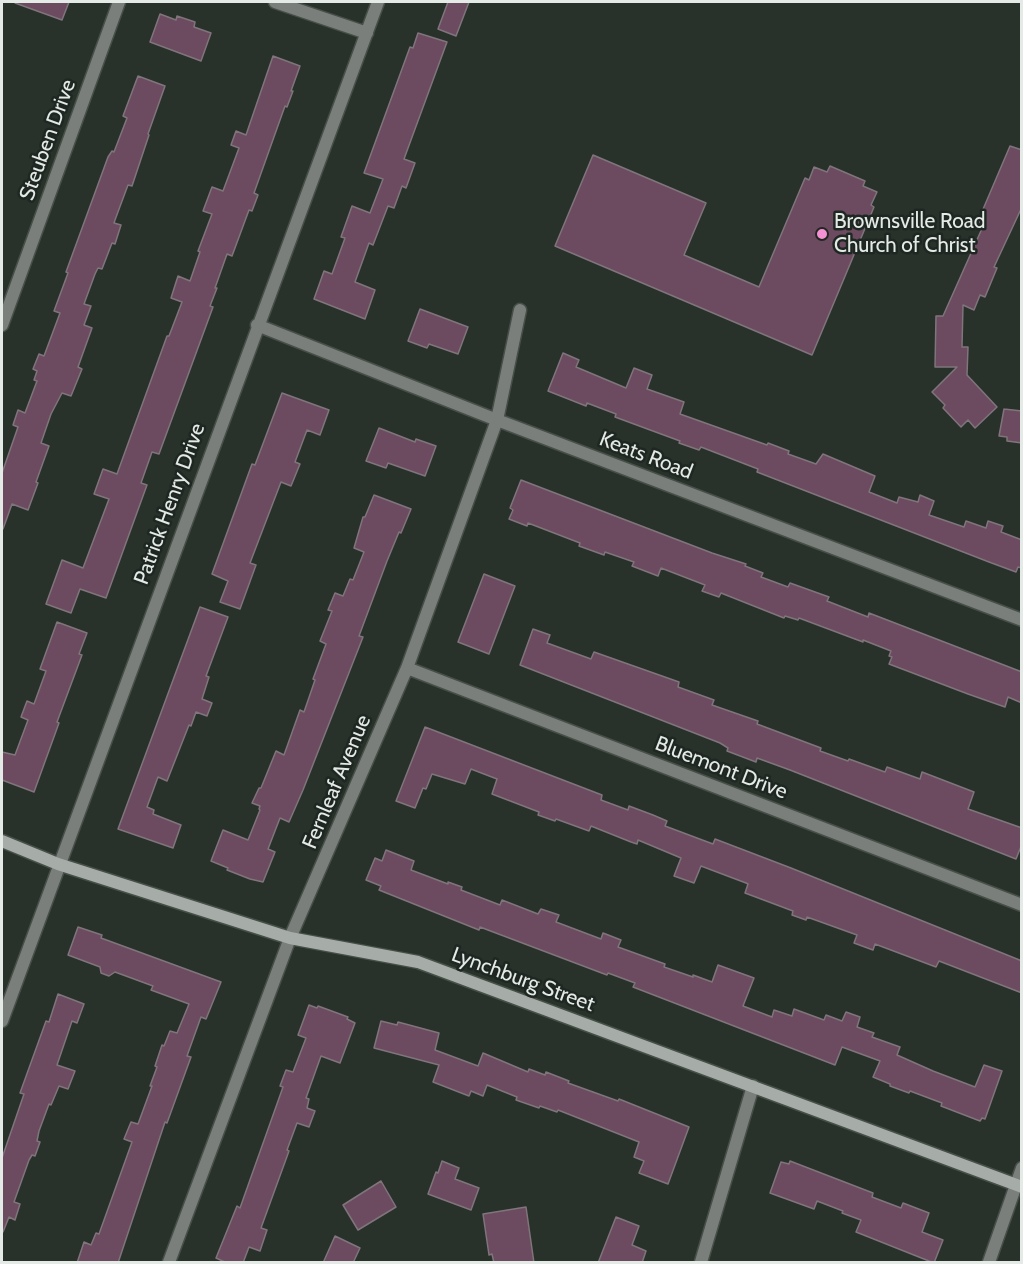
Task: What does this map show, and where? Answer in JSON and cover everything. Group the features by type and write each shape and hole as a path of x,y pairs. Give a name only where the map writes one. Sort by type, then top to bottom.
{"street":[{"name":"Steuben Drive","path":"2,325 119,2"},
{"path":"275,2 367,33"},
{"name":"Patrick Henry Drive","path":"2,1020 378,2"},
{"name":"Fernleaf Avenue","path":"169,1263 290,938 407,668 497,420 520,310"},
{"name":"Keats Road","path":"257,325 497,420 1022,620"},
{"name":"Bluemont Drive","path":"407,668 1022,905"},
{"name":"Lynchburg Street","path":"2,841 58,864 290,938 418,962 1019,1186"},
{"path":"701,1263 753,1086"},
{"path":"989,1263 1019,1186 1022,1168"}],"building":[{"path":"16,2 69,2 62,20"},
{"path":"448,2 469,2 456,36 438,29"},
{"path":"160,14 176,20 177,16 195,22 194,27 211,33 201,61 150,42"},
{"path":"418,33 447,42 404,159 415,163 406,188 402,186 394,208 388,206 373,245 369,243 355,282 375,290 365,319 314,299 324,271 332,274 345,238 341,237 352,206 370,213 383,179 364,173 410,47 413,48"},
{"path":"273,56 300,66 291,91 293,91 287,107 285,106 254,193 258,195 252,211 249,210 232,256 227,254 210,306 213,307 159,454 152,452 141,483 147,485 106,598 80,589 71,613 46,604 62,560 83,568 109,499 94,494 103,469 117,474 167,336 169,336 182,302 171,298 178,276 190,281 212,214 203,211 212,187 223,191 239,148 231,145 236,131 246,135"},
{"path":"138,76 165,86 132,186 128,185 114,223 121,225 115,244 112,243 102,269 98,268 84,304 91,306 84,325 92,328 78,367 82,369 71,396 62,393 51,414 41,443 49,446 28,510 12,504 2,529 2,473 18,427 13,425 18,410 25,413 37,381 34,380 37,371 33,369 39,354 44,356 60,313 54,311 68,273 66,272 108,157 112,151 114,152 127,118 123,116"},
{"path":"1010,146 1022,150 1022,207 994,267 997,268 985,297 980,295 974,310 963,305 962,347 968,347 967,375 997,407 975,428 968,420 961,427 932,392 957,367 935,367 936,316 943,316 984,224 978,221"},
{"path":"593,155 706,203 684,255 759,287 805,178 809,180 814,167 827,172 830,166 865,181 863,186 877,192 871,205 874,207 812,355 555,246"},
{"path":"420,309 468,327 458,354 429,344 427,348 408,341"},
{"path":"563,353 579,360 576,367 626,388 634,368 652,375 647,389 684,402 680,414 767,445 768,443 789,451 788,454 816,464 823,454 875,476 869,492 897,503 899,497 918,502 920,495 934,501 929,515 964,527 966,521 986,528 988,521 1003,526 1001,532 1022,540 1022,568 1018,567 1016,572 989,562 757,472 758,469 701,447 699,450 679,443 680,441 615,417 616,414 587,403 586,406 548,391"},
{"path":"282,393 329,410 320,435 307,430 295,462 300,464 291,486 281,482 250,563 256,565 240,609 220,602 228,581 212,574 252,464 255,465"},
{"path":"1004,409 1022,411 1022,443 1007,441 1007,437 999,436"},
{"path":"379,428 415,442 416,439 436,446 425,476 388,463 386,468 366,461"},
{"path":"521,480 746,564 745,566 763,573 761,577 788,587 790,583 829,597 827,601 868,617 869,613 1022,672 1022,703 1008,697 1005,707 968,694 889,664 892,657 889,656 891,651 863,640 863,642 799,618 798,620 785,616 784,618 721,593 719,597 702,591 705,585 661,568 658,576 632,566 634,562 605,552 604,555 528,523 527,526 509,519 513,510 510,508"},
{"path":"374,495 411,509 387,561 359,636 363,637 303,790 289,822 280,818 268,849 275,852 263,882 250,879 211,861 223,830 248,840 260,810 260,806 252,803 261,788 276,751 284,755 300,710 304,712 326,644 320,641 332,611 328,610 335,593 343,596 350,579 353,580 364,552 354,548 363,517"},
{"path":"484,574 515,586 489,654 458,642"},
{"path":"200,607 228,617 206,676 209,677 202,699 212,703 207,716 196,712 167,781 158,777 147,807 154,810 153,814 181,825 173,848 118,829"},
{"path":"57,622 87,633 79,654 82,655 34,792 2,780 2,752 15,755 28,720 21,717 27,701 34,704 46,671 40,669"},
{"path":"533,629 550,635 547,643 591,659 594,652 679,682 678,687 714,700 712,705 758,721 757,724 821,748 820,751 885,772 887,767 920,779 922,772 974,792 968,809 1022,828 1022,844 1016,859 790,770 757,758 756,762 727,751 728,748 720,743 520,665"},
{"path":"425,727 602,795 601,800 628,810 629,806 653,815 667,821 665,826 713,844 715,839 1022,961 1022,993 939,961 936,967 875,944 873,950 854,943 857,935 807,917 806,920 792,915 793,911 745,893 748,884 701,866 694,883 674,876 681,858 638,840 637,844 591,826 589,831 538,815 539,812 492,794 497,779 471,769 465,784 432,774 415,808 396,801"},
{"path":"386,850 414,861 411,870 462,887 461,890 500,905 502,900 538,914 541,909 559,915 556,922 601,939 603,933 621,940 618,947 665,964 664,967 712,982 718,965 754,978 743,1006 772,1017 774,1010 792,1016 794,1009 824,1020 826,1015 842,1021 846,1012 860,1017 857,1027 874,1033 872,1037 900,1047 897,1055 975,1087 984,1065 1002,1071 985,1119 982,1118 980,1121 941,1106 942,1103 890,1086 873,1077 880,1061 842,1047 835,1065 633,987 635,983 608,973 607,975 480,927 479,930 379,890 381,886 366,880 375,858 382,861"},
{"path":"78,927 102,935 101,938 221,982 206,1019 201,1017 187,1056 191,1057 167,1123 165,1122 118,1263 77,1263 84,1242 91,1245 96,1233 99,1234 132,1142 124,1139 131,1122 138,1124 152,1086 150,1086 162,1045 164,1046 170,1031 177,1033 189,1004 151,990 153,986 115,972 109,976 101,973 100,967 68,955"},
{"path":"58,994 84,1004 77,1023 72,1021 57,1065 75,1071 68,1089 59,1086 51,1105 49,1104 39,1131 37,1141 40,1142 35,1156 32,1155 29,1160 14,1202 20,1204 15,1220 9,1217 2,1232 2,1158 24,1094 20,1093"},
{"path":"309,1005 348,1017 347,1019 355,1023 340,1063 321,1056 306,1098 309,1099 307,1108 315,1111 309,1127 297,1123 261,1228 267,1230 260,1251 249,1247 243,1263 227,1263 216,1258 237,1206 240,1208 283,1087 280,1086 286,1070 293,1072 306,1038 298,1035"},
{"path":"381,1021 397,1025 398,1022 439,1033 435,1050 478,1066 483,1053 528,1072 529,1069 545,1075 546,1072 569,1081 568,1083 618,1101 619,1099 689,1127 668,1184 639,1173 644,1161 634,1157 639,1142 558,1110 557,1112 540,1106 539,1108 516,1100 517,1097 487,1085 483,1096 471,1091 469,1096 433,1082 439,1065 374,1048"},
{"path":"442,1161 459,1168 455,1179 479,1188 471,1210 428,1194"},
{"path":"790,1161 873,1193 872,1197 901,1208 903,1203 929,1213 922,1232 943,1240 934,1263 856,1232 861,1220 842,1213 843,1211 817,1201 814,1209 770,1193 781,1162 789,1164"},
{"path":"381,1181 396,1207 358,1230 343,1205"},
{"path":"526,1207 534,1263 494,1263 492,1254 489,1255 483,1214"},
{"path":"616,1217 639,1226 632,1245 646,1251 642,1263 598,1263"},
{"path":"335,1236 360,1248 353,1263 323,1263"}],"place":[{"name":"Brownsville Road Church of Christ","path":"822,234"}]}
